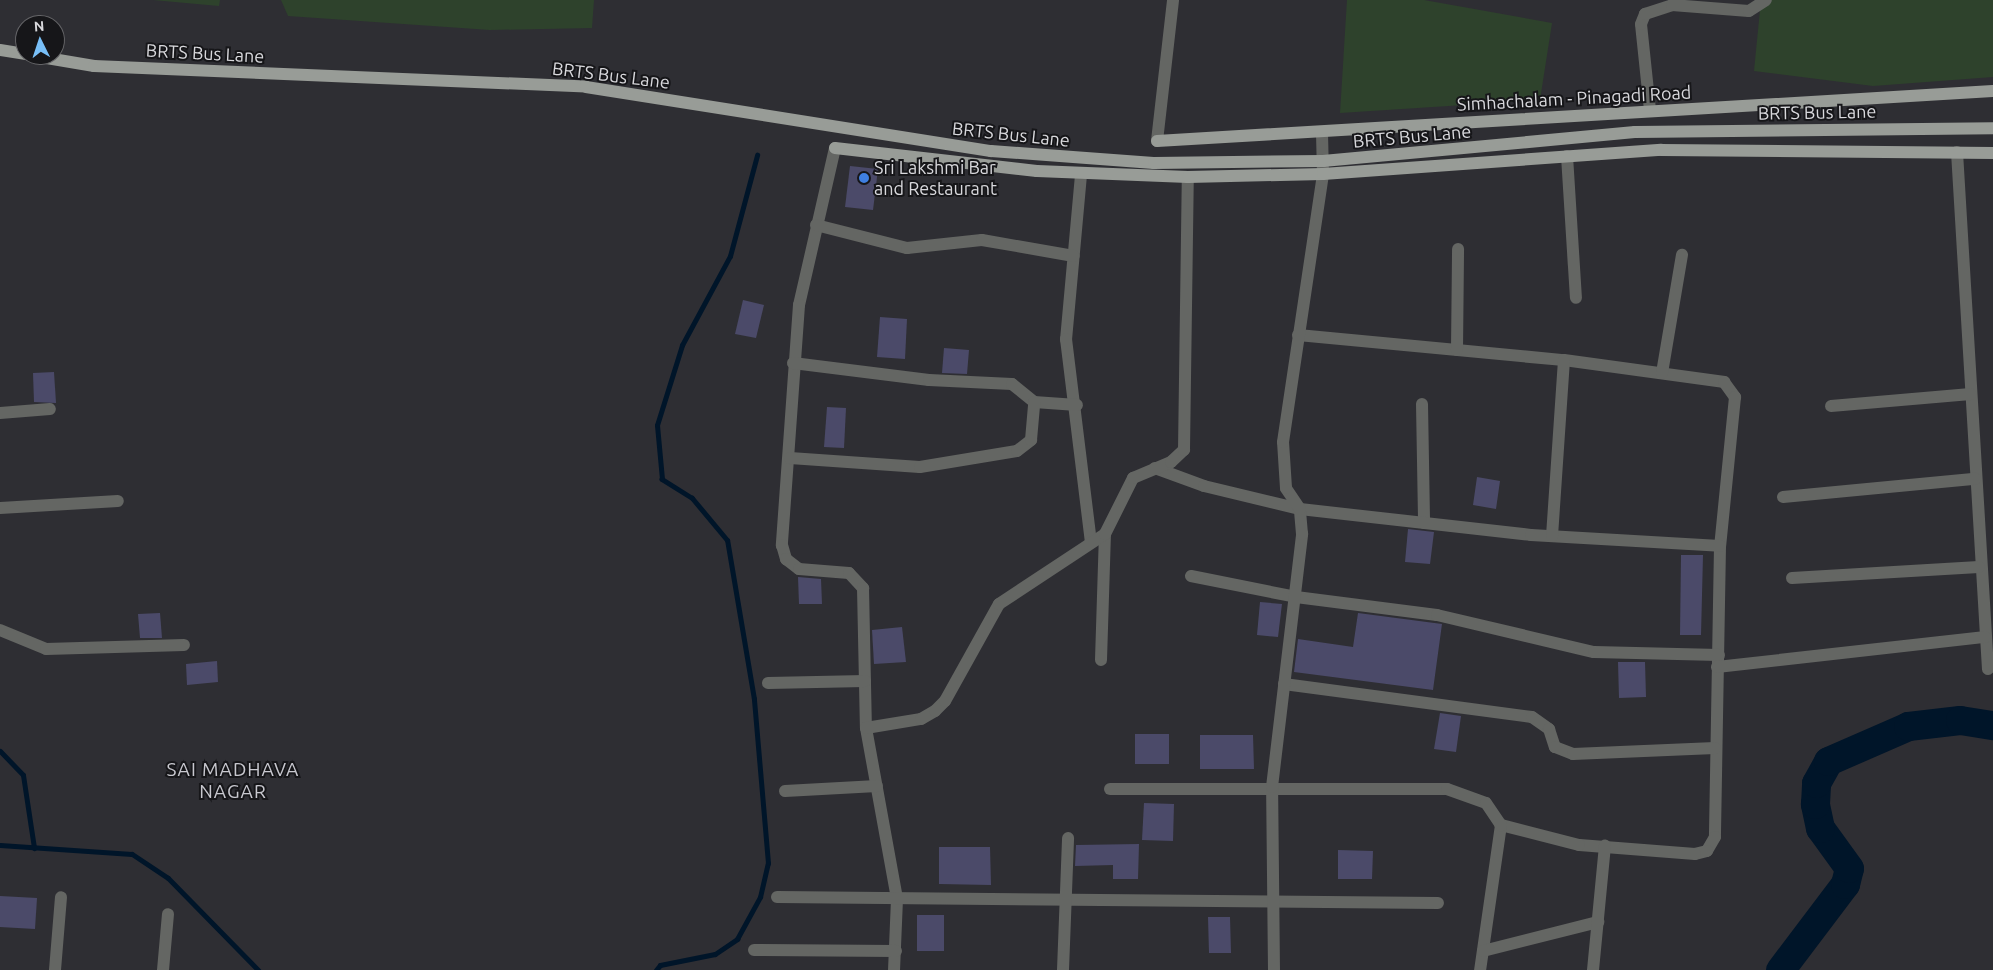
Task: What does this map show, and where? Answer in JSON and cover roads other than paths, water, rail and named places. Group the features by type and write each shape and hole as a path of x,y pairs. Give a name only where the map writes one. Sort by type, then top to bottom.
{"main road":[{"path":"0,50 15,52"},
{"name":"BRTS Bus Lane","path":"65,61 94,66 586,87 857,132 1072,159 1154,163 1323,161 1634,132 1993,128"},
{"name":"Simhachalam - Pinagadi Road","path":"1157,141 1650,110 1739,109 1993,91"},
{"path":"835,148 1081,175 1188,176 1323,174 1661,150 1993,153"}],"street":[{"path":"1157,141 1173,0"},
{"path":"1650,110 1641,24 1645,14 1672,5 1750,11 1766,0"},
{"path":"1274,970 1272,787 1296,597 1300,508 1286,488 1282,468 1298,335 1323,174 1322,132"},
{"path":"835,148 799,305 793,363 790,458 782,545 786,559 799,570 849,573 858,579 863,588 866,728 897,898 894,970"},
{"path":"1957,152 1979,567 1988,669"},
{"path":"1567,156 1576,298"},
{"path":"1081,175 1066,339 1077,405 1091,542"},
{"path":"1100,660 1105,534 1133,478 1180,455 1186,443 1188,176"},
{"path":"816,225 907,248 982,240 1074,256"},
{"path":"1457,350 1458,249"},
{"path":"1662,374 1682,255"},
{"path":"1110,789 1272,787 1446,789 1486,802 1501,824 1580,845 1695,854 1707,851 1717,817 1715,748 1720,546 1735,397 1732,388 1724,382 1564,360 1298,335"},
{"path":"1552,536 1564,360"},
{"path":"793,363 929,380 1012,384 1034,402 1077,405"},
{"path":"1831,406 1970,394"},
{"path":"790,458 920,467 1018,450 1031,440 1034,402"},
{"path":"1422,404 1424,523"},
{"path":"0,413 50,409"},
{"path":"1154,468 1204,486 1300,508 1552,536 1720,546"},
{"path":"1783,497 1975,479"},
{"path":"0,508 118,501"},
{"path":"866,728 921,719 935,711 945,701 999,604 1105,534"},
{"path":"1792,578 1979,567"},
{"path":"1192,576 1296,597 1437,614 1594,652 1718,661 1985,636"},
{"path":"0,630 46,649 184,645"},
{"path":"768,683 865,682"},
{"path":"1284,684 1532,717 1548,729 1555,748 1573,754 1715,748"},
{"path":"785,790 877,786"},
{"path":"1480,970 1501,824"},
{"path":"1063,970 1063,900 1068,838"},
{"path":"1594,970 1605,846"},
{"path":"56,970 61,897"},
{"path":"777,897 1438,903"},
{"path":"163,970 168,914"},
{"path":"1483,951 1598,922"},
{"path":"754,950 896,951"}],"waterway":[{"path":"656,970 660,965 715,954 737,939 760,897 768,863 754,699 727,540 692,498 662,479 657,425 682,345 730,256 757,155"},
{"path":"1780,970 1845,884 1849,868 1820,828 1815,804 1816,783 1828,761 1908,726 1960,720 1993,725"},
{"path":"0,751 23,775 34,848"},
{"path":"0,845 132,854 168,878 258,970"}],"place":[{"name":"Sri Lakshmi Bar and Restaurant","path":"864,178"}],"district":[{"name":"SAI MADHAVA NAGAR","path":"233,781"}]}
